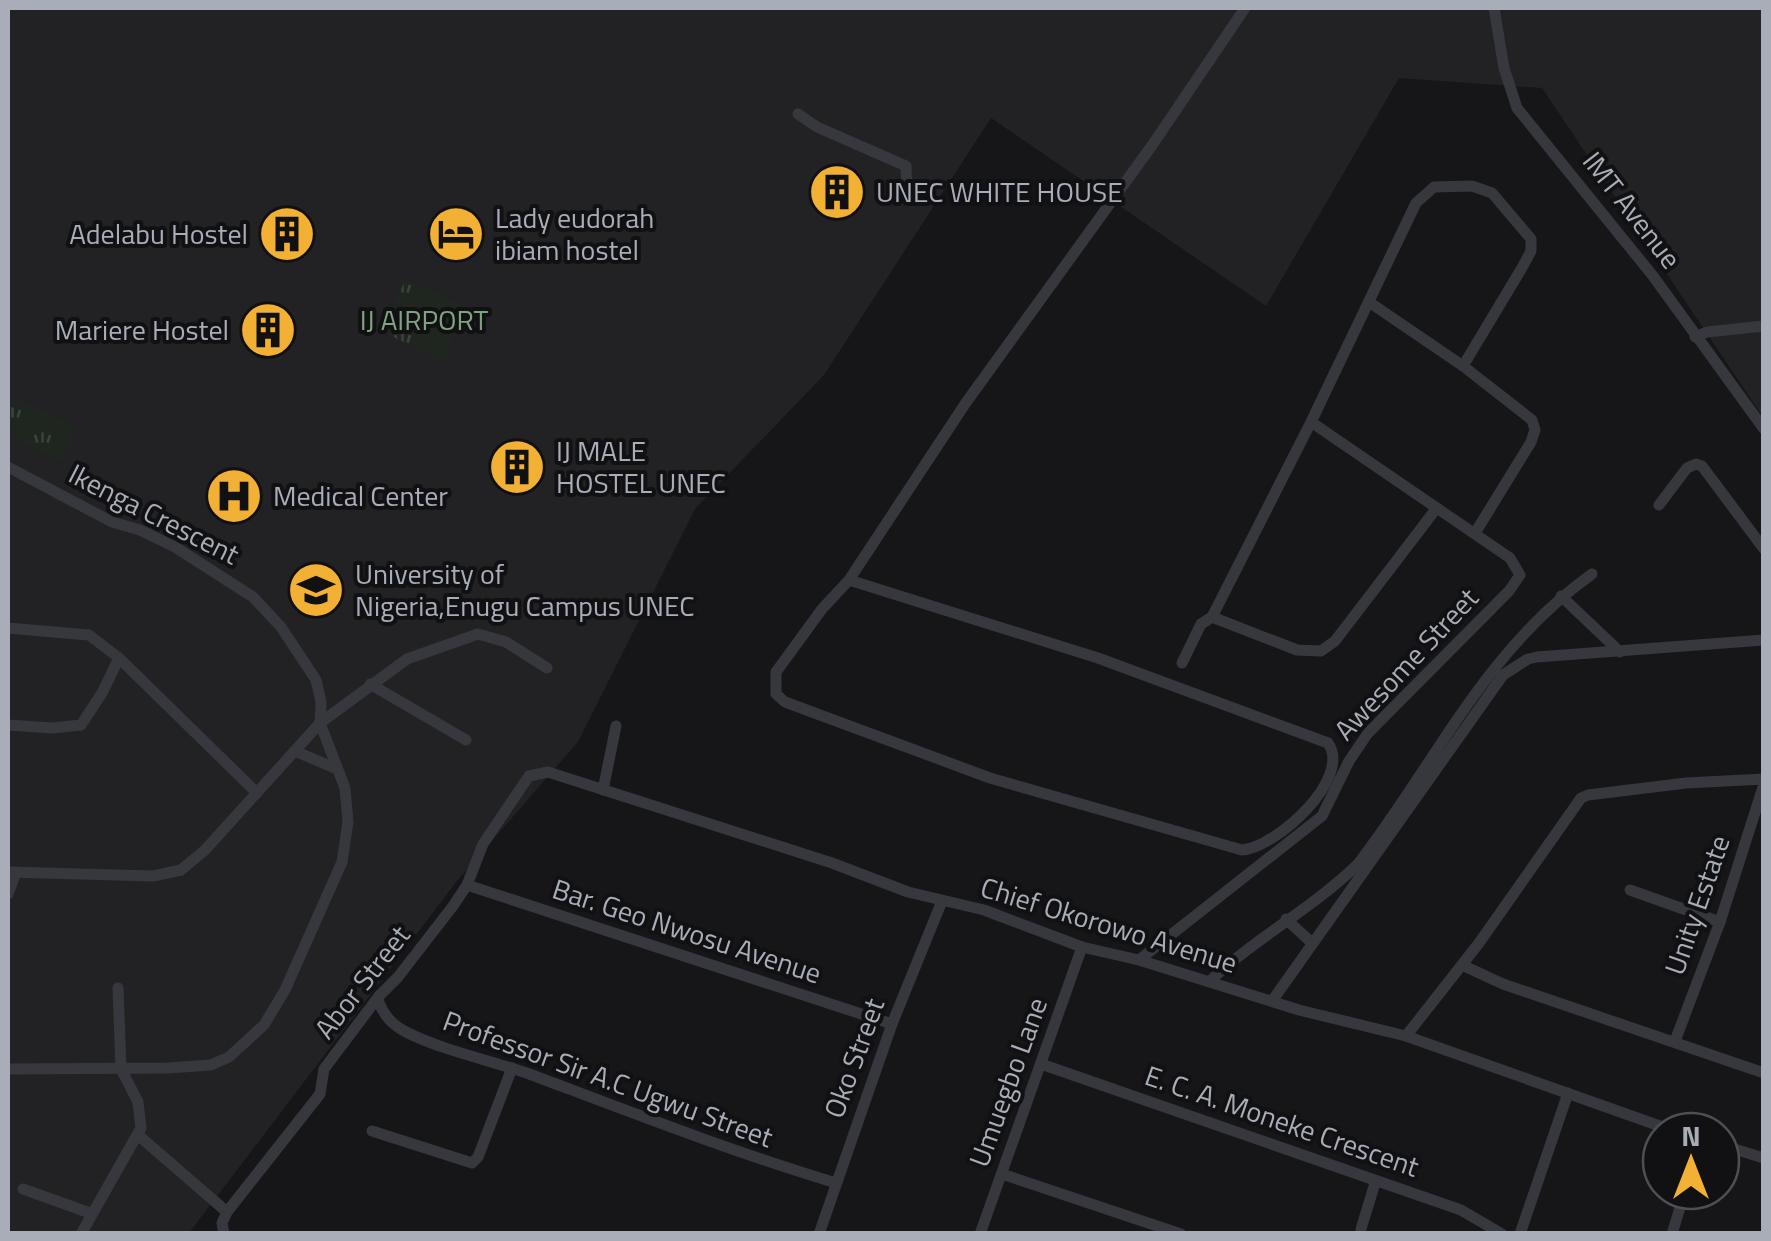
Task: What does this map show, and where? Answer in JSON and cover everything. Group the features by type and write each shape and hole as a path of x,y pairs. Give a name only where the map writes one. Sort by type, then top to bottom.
{"street":[{"path":"848,580 1098,658 1328,744 1333,762 1321,794 1262,845 1242,850 990,778 785,702 776,694 776,672 848,580 965,404 1245,8"},
{"name":"IMT Avenue","path":"1499,9 1501,52 1518,108 1653,276 1764,429"},
{"path":"798,114 817,128 906,166 906,194"},
{"path":"1182,664 1201,624 1212,616 1312,422 1421,195 1434,186 1450,184 1492,193 1531,239 1531,252 1463,366"},
{"path":"1368,302 1463,366 1532,420 1535,430 1475,534"},
{"path":"1695,337 1764,326"},
{"name":"Awesome Street","path":"1139,960 1322,816 1358,745 1517,582 1520,574 1510,558 1312,422"},
{"path":"1659,505 1687,468 1702,466 1764,549"},
{"name":"Ikenga Crescent","path":"8,467 112,522 140,530 207,565 253,596 281,627 316,680 321,701 320,723 348,808 342,862 287,987 264,1025 231,1056 210,1065 8,1069"},
{"path":"1212,616 1298,650 1321,652 1334,641 1436,508"},
{"path":"1209,982 1286,919 1335,887 1358,864 1494,665 1562,596 1592,574"},
{"path":"1562,596 1620,652"},
{"path":"8,628 84,632 119,658 257,794"},
{"path":"8,894 12,872 153,876 181,870 193,862 320,723 407,659 478,634 506,642 548,668"},
{"path":"1272,1001 1503,675 1537,657 1764,640"},
{"path":"8,725 52,728 81,724 119,658"},
{"path":"370,684 466,740"},
{"path":"603,790 616,726"},
{"path":"296,752 337,769"},
{"name":"Chief Okorowo Avenue","path":"529,776 548,772 942,901 984,910 1082,947 1406,1036 1641,1119"},
{"name":"Abor Street","path":"227,1212 320,1094 324,1069 467,886 483,844 529,776"},
{"path":"1406,1036 1462,965 1580,798 1686,783 1764,781"},
{"name":"Unity Estate","path":"1675,1041 1720,922 1764,781"},
{"name":"Bar. Geo Nwosu Avenue","path":"467,886 892,1024"},
{"path":"1630,890 1720,922"},
{"name":"Oko Street","path":"819,1234 892,1024 942,901"},
{"path":"1286,919 1312,943"},
{"name":"Umuegbo Lane","path":"980,1234 1082,947"},
{"path":"1462,965 1504,984 1764,1073"},
{"path":"81,1234 138,1135 140,1108 121,1069 118,988"},
{"name":"Professor Sir A.C Ugwu Street","path":"378,1000 384,1017 405,1032 436,1045 512,1068 765,1161 836,1183"},
{"name":"E. C. A. Moneke Crescent","path":"1040,1064 1461,1210 1502,1234"},
{"path":"372,1131 472,1163 478,1157 512,1068"},
{"path":"1520,1234 1568,1094"},
{"path":"138,1135 227,1212 222,1223 224,1234"},
{"path":"1002,1174 1182,1234"},
{"path":"1361,1229 1375,1182"},
{"path":"23,1189 90,1214"}],"shaded area":[{"path":"8,8 1763,8 1763,417 1542,88 1399,78 1266,306 991,118 824,375 695,509 578,742 457,881 189,1233 8,1233"}],"green space":[{"name":"IJ AIRPORT","path":"406,279 467,308 442,360 381,331"},
{"path":"8,395 77,427 61,461 8,435"}],"place":[{"name":"UNEC WHITE HOUSE","path":"837,192"},
{"name":"Adelabu Hostel","path":"287,234"},
{"name":"Lady eudorah ibiam hostel","path":"456,234"},
{"name":"Mariere Hostel","path":"268,330"},
{"name":"IJ MALE HOSTEL UNEC","path":"517,467"},
{"name":"Medical Center","path":"234,496"},
{"name":"University of Nigeria,Enugu Campus UNEC","path":"316,590"}]}
